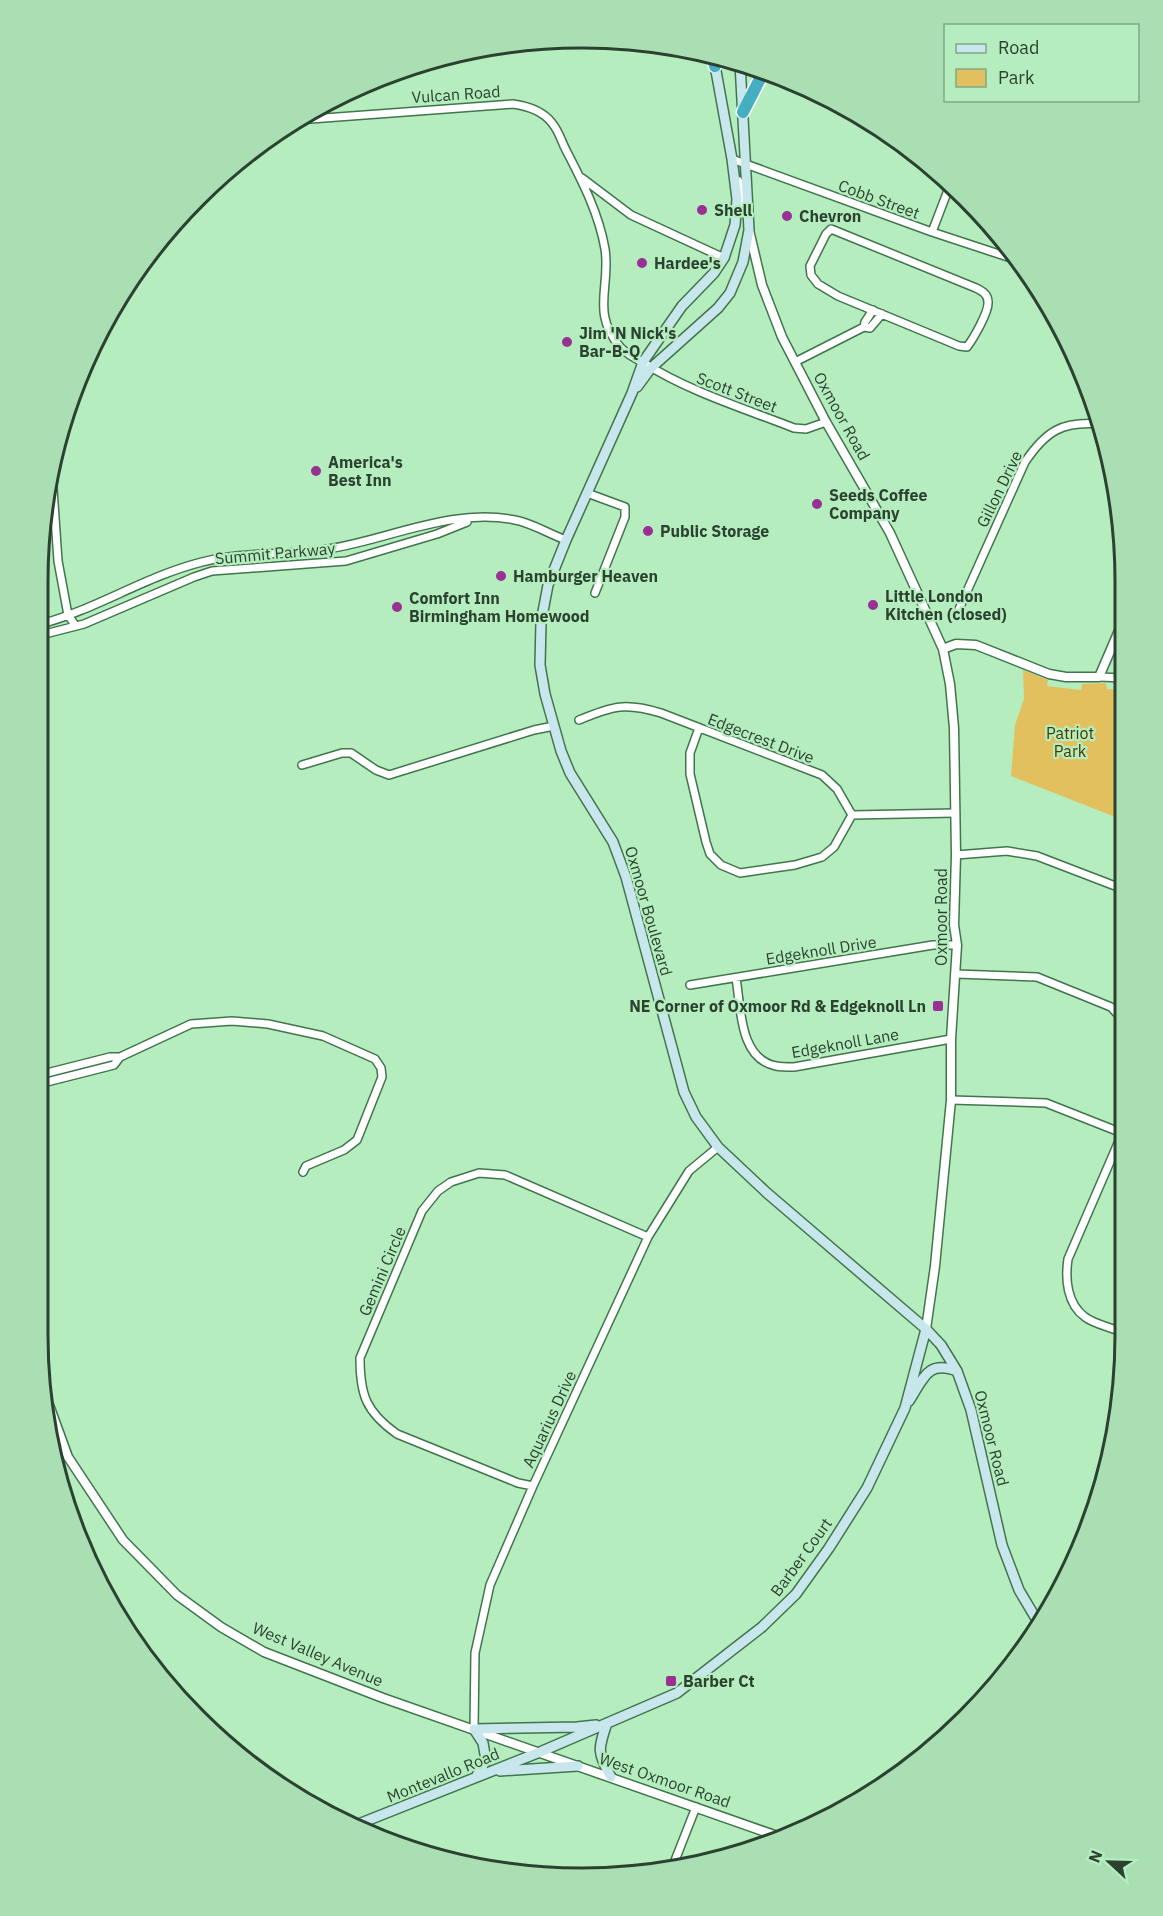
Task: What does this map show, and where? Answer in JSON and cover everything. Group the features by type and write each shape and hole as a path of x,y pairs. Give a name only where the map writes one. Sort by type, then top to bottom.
{"highway":[{"path":"743,112 761,79"}],"main road":[{"name":"Oxmoor Road","path":"715,65 732,159"},
{"name":"Oxmoor Road","path":"742,73 749,230"},
{"name":"Oxmoor Boulevard","path":"732,159 737,200 735,225 723,258 714,273 682,306 647,365 587,493 549,585 541,622 540,665 545,694 561,751 588,806 613,842 626,877 684,1092 696,1117 718,1147 767,1193 926,1329"},
{"name":"Oxmoor Boulevard","path":"647,365 718,309 730,293 743,262 749,230"},
{"name":"Oxmoor Road","path":"926,1329 941,1345 957,1371 971,1410 1002,1545 1019,1590 1034,1616"},
{"name":"Barber Court","path":"540,1752 677,1693 762,1627 796,1594 829,1548 867,1488 904,1408 926,1329"},
{"path":"904,1408 927,1374 936,1367 945,1366 957,1371"},
{"path":"474,1730 577,1727 607,1723 600,1743 600,1754 611,1777"},
{"path":"474,1730 483,1743 486,1760 476,1778"},
{"name":"Montevallo Road","path":"365,1822 540,1752"},
{"path":"491,1771 578,1766"}],"street":[{"name":"Vulcan Road","path":"316,119 513,104 525,106 543,115 553,123 580,177 600,227 606,265 603,308 605,322 622,350 647,365"},
{"name":"Cobb Street","path":"732,159 1005,257"},
{"name":"Oxmoor Road","path":"732,159 768,301 795,362 826,422 890,533 943,649 950,684 954,723 956,974 951,1039 951,1100 935,1266 926,1329"},
{"name":"Vulcan Road","path":"580,177 631,215 723,258"},
{"path":"932,232 948,194"},
{"path":"831,229 976,288 985,293 988,301 988,308 967,347 959,346 873,310 838,296 818,284 811,275 810,266 826,234 831,229"},
{"path":"864,327 873,310"},
{"path":"795,362 864,327 870,328 882,314"},
{"name":"Scott Street","path":"647,365 681,384 794,428 806,429 826,422"},
{"name":"Gillon Drive","path":"958,609 1025,462 1038,443 1059,428 1081,422 1091,423"},
{"path":"587,493 625,507 626,517 595,593"},
{"path":"54,504 58,561 68,615 75,625"},
{"name":"Summit Parkway","path":"48,633 84,624 194,577 212,572 346,561 437,534 480,517"},
{"name":"Summit Parkway","path":"48,622 202,561 237,555 344,547 422,525 480,517 516,520 566,540"},
{"path":"1099,676 1115,640"},
{"path":"943,649 956,644 976,645 1049,674 1066,677 1115,677"},
{"name":"Edgecrest Drive","path":"579,720 620,706 635,706 662,713 822,776 837,789 852,815"},
{"path":"302,765 342,753 351,753 376,770 388,775 554,726"},
{"path":"699,728 690,753 690,774 706,842 710,854 721,865 740,873 795,865 822,857 834,847 852,815 955,813"},
{"path":"956,855 1006,851 1037,856 1115,886"},
{"name":"Edgeknoll Drive","path":"690,985 933,945 957,945"},
{"path":"956,974 1037,977 1111,1007 1115,1011"},
{"name":"Edgeknoll Lane","path":"736,978 745,1035 750,1049 761,1060 774,1066 794,1067 951,1039"},
{"path":"120,1057 114,1065 50,1082 48,1073 110,1057 120,1057 191,1024 232,1021 268,1024 323,1036 375,1059 381,1068 382,1077 357,1140 344,1150 306,1166 303,1172"},
{"path":"93,1061 95,1070"},
{"path":"951,1100 1046,1103 1115,1130"},
{"name":"Aquarius Drive","path":"474,1730 475,1653 490,1585 648,1237 689,1171 718,1147"},
{"path":"1115,1149 1068,1259 1066,1274 1068,1290 1076,1307 1086,1318 1115,1330"},
{"name":"Gemini Circle","path":"533,1486 518,1483 397,1434 382,1424 367,1403 360,1383 360,1358 422,1211 438,1191 451,1182 479,1173 505,1175 648,1237"},
{"name":"West Valley Avenue","path":"56,1424 68,1457 123,1540 177,1595 221,1627 264,1652 382,1698 540,1752"},
{"name":"West Oxmoor Road","path":"540,1752 770,1833"},
{"path":"675,1860 696,1807"}],"green space":[{"name":"Patriot Park","path":"1023,670 1048,680 1047,686 1081,690 1082,684 1106,683 1107,689 1115,689 1115,817 1011,776 1015,725 1024,699"}],"place":[{"name":"Shell","path":"702,210"},
{"name":"Chevron","path":"787,216"},
{"name":"Hardee's","path":"642,263"},
{"name":"Jim 'N Nick's Bar-B-Q","path":"567,342"},
{"name":"America's Best Inn","path":"316,471"},
{"name":"Seeds Coffee Company","path":"817,504"},
{"name":"Public Storage","path":"648,531"},
{"name":"Hamburger Heaven","path":"501,576"},
{"name":"Little London Kitchen (closed)","path":"873,605"},
{"name":"Comfort Inn Birmingham Homewood","path":"397,607"},
{"name":"NE Corner of Oxmoor Rd & Edgeknoll Ln","path":"938,1006"},
{"name":"Barber Ct","path":"671,1681"}]}
